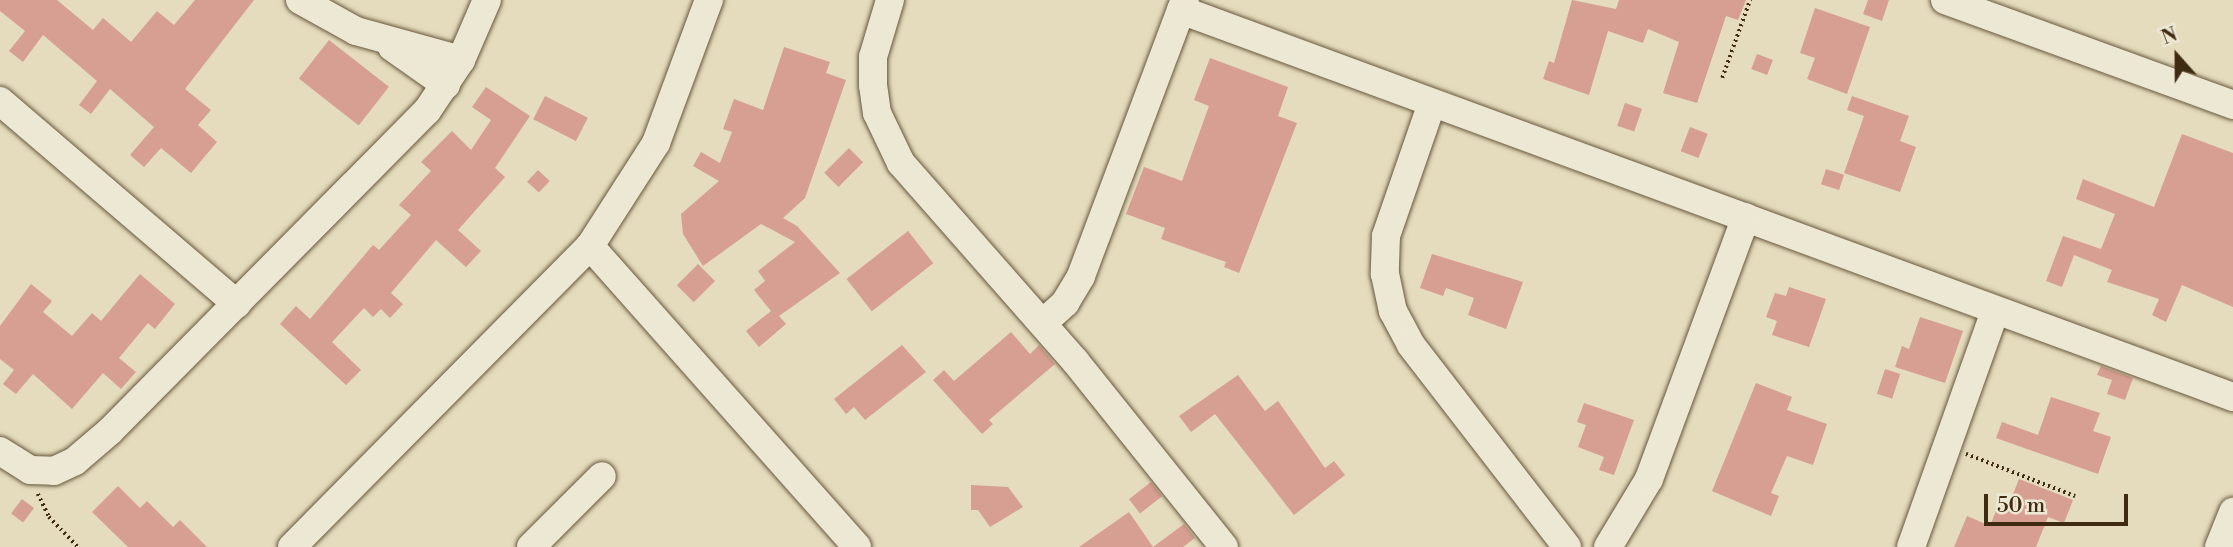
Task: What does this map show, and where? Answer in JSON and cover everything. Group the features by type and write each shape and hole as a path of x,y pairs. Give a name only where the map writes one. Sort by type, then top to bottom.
{"street":[{"path":"300,0 331,20 381,40 461,60"},
{"path":"0,451 30,470 54,471 75,461 110,431 406,135 446,85 461,60 486,0"},
{"path":"292,547 590,246 656,143 709,0"},
{"path":"890,0 873,57 877,113 887,139 916,182 1042,323 1224,547"},
{"path":"1945,0 2233,105"},
{"path":"1042,323 1065,303 1081,276 1183,5 1432,103 2233,397"},
{"path":"381,40 446,85"},
{"path":"0,101 237,304"},
{"path":"1432,103 1386,236 1385,274 1393,311 1411,345 1567,547"},
{"path":"1608,547 1649,479 1746,217"},
{"path":"590,246 857,547"},
{"path":"1910,547 1996,312"},
{"path":"0,463 35,486 56,486 74,476 110,431"},
{"path":"531,547 602,476"},
{"path":"2219,547 2233,512"}],"path":[{"path":"1722,78 1750,0"},
{"path":"1947,447 2075,496"},
{"path":"35,486 49,517 78,547"}],"building":[{"path":"0,0 57,0 93,30 103,18 131,42 157,11 174,25 195,0 254,0 185,89 211,110 198,125 217,142 191,173 161,148 144,167 130,155 154,127 110,89 91,114 79,105 97,81 43,35 23,62 9,51 25,31 0,11"},
{"path":"1572,0 1616,9 1619,0 1746,0 1738,20 1726,16 1697,103 1663,93 1679,42 1648,29 1643,43 1608,31 1589,95 1543,79 1549,61 1554,63"},
{"path":"1868,0 1889,0 1882,21 1863,14"},
{"path":"1815,8 1870,27 1847,94 1807,79 1815,58 1800,53"},
{"path":"329,40 389,87 359,125 299,79"},
{"path":"784,47 830,62 826,73 846,80 805,198 783,218 797,226 840,273 779,316 786,324 759,347 746,331 771,311 754,290 765,281 758,271 795,242 761,224 703,266 683,234 681,214 719,181 693,166 701,152 720,163 732,132 723,129 734,99 763,110"},
{"path":"1757,54 1773,60 1767,75 1751,69"},
{"path":"1210,58 1288,87 1278,116 1297,123 1239,273 1224,267 1226,262 1161,239 1165,228 1126,214 1144,167 1182,181 1209,106 1194,100"},
{"path":"486,87 530,116 495,168 505,177 458,230 481,251 466,267 436,240 391,293 403,304 390,318 381,309 373,317 364,308 332,342 361,370 346,385 280,324 296,306 310,319 373,245 379,250 411,215 399,205 431,171 421,162 452,131 471,150 491,120 472,107"},
{"path":"545,96 588,118 576,141 533,119"},
{"path":"1852,96 1909,116 1900,141 1916,147 1900,192 1844,173 1864,116 1847,110"},
{"path":"1625,103 1642,109 1634,132 1617,126"},
{"path":"1690,127 1708,134 1698,158 1681,151"},
{"path":"2182,134 2233,153 2233,307 2182,285 2166,322 2152,315 2159,299 2107,282 2112,270 2074,255 2062,287 2046,281 2063,236 2101,249 2115,214 2076,199 2083,179 2154,207"},
{"path":"849,148 863,162 838,187 824,173"},
{"path":"1826,169 1844,175 1839,190 1821,184"},
{"path":"538,170 550,181 539,193 527,182"},
{"path":"908,231 933,263 872,311 847,279"},
{"path":"1432,254 1523,282 1506,329 1468,315 1474,298 1446,288 1443,296 1420,288"},
{"path":"698,264 715,281 694,302 677,285"},
{"path":"140,274 175,304 155,329 148,323 119,358 136,372 121,389 103,373 72,409 33,374 16,394 3,384 14,370 0,359 0,326 31,284 52,301 43,312 72,336 92,313 101,321"},
{"path":"1789,287 1826,299 1809,347 1772,335 1777,321 1766,317 1775,293 1786,296"},
{"path":"1920,317 1963,331 1945,383 1895,367 1902,346 1909,349"},
{"path":"1011,332 1030,354 1039,345 1055,364 989,420 993,424 982,434 933,380 944,370 954,381"},
{"path":"902,345 926,372 865,420 854,407 846,414 834,399"},
{"path":"2101,366 2133,378 2125,400 2107,394 2112,380 2097,375"},
{"path":"1885,369 1900,374 1892,399 1877,394"},
{"path":"1238,375 1265,411 1278,401 1325,468 1334,461 1345,475 1294,515 1215,414 1191,432 1179,416"},
{"path":"1756,383 1792,397 1787,410 1827,424 1813,465 1787,456 1771,493 1779,496 1771,516 1712,491"},
{"path":"2051,397 2100,413 2093,431 2111,437 2098,474 1996,438 2002,422 2038,435"},
{"path":"1584,403 1634,420 1614,475 1599,470 1604,457 1578,447 1586,425 1577,422"},
{"path":"2019,479 2073,500 2064,523 2048,517 2036,547 1954,547 1967,516 1990,526 2001,498 2010,502"},
{"path":"1151,482 1162,496 1140,513 1129,499"},
{"path":"971,485 1008,487 1023,507 990,527 978,510 971,510"},
{"path":"118,486 140,508 147,501 173,527 180,520 207,547 128,547 92,512"},
{"path":"22,499 34,508 23,522 11,513"},
{"path":"1129,512 1153,547 1079,547"},
{"path":"1184,524 1195,538 1183,547 1153,547"}]}
